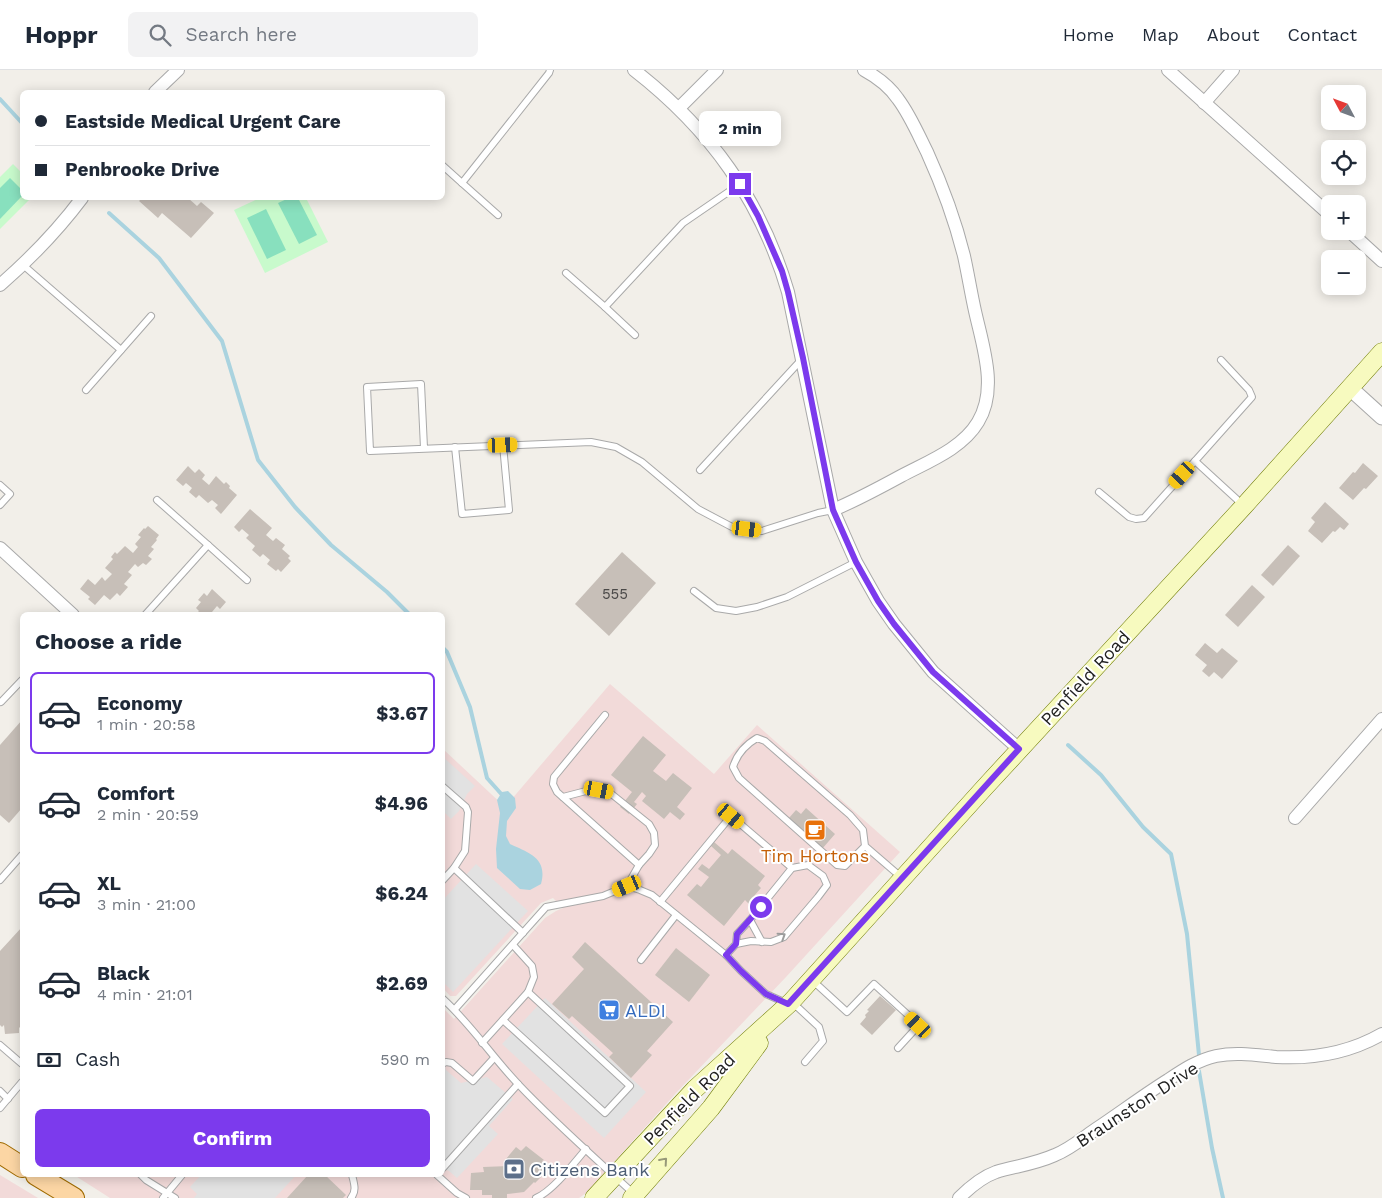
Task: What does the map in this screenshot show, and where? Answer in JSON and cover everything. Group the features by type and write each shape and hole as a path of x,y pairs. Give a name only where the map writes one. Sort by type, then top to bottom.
{"main road":[{"name":"Penfield Road","path":"594,1198 695,1089 789,1003 811,980 1019,749 1244,506 1382,352"},
{"name":"Penfield Road","path":"635,1197 712,1108 789,1003"},
{"path":"0,1153 20,1165"},
{"path":"40,1177 74,1198"}],"street":[{"path":"157,90 178,70"},
{"path":"634,70 679,108 719,154 740,184 761,222 782,271 788,292 833,510 856,562 873,593 894,624 933,672 1019,749"},
{"path":"679,108 717,70"},
{"path":"833,510 853,502 932,460 951,449 966,437 977,423 985,407 988,384 986,362 963,254 937,173 920,137 897,97 886,85 864,70"},
{"path":"1168,70 1321,207"},
{"path":"1204,103 1233,70"},
{"path":"0,285 46,242 80,200"},
{"path":"1359,240 1382,261"},
{"path":"1350,388 1382,417"},
{"path":"0,548 70,612"},
{"path":"1295,818 1382,719"},
{"name":"Braunston Drive","path":"959,1198 982,1179 996,1172 1040,1161 1068,1148 1184,1069 1200,1061 1230,1054 1302,1057 1327,1054 1349,1049 1382,1034"}],"lane":[{"path":"462,183 550,70"},
{"path":"445,168 498,215"},
{"path":"605,307 683,223 740,184"},
{"path":"23,265 121,350"},
{"path":"566,273 635,335"},
{"path":"86,390 151,316"},
{"path":"700,470 803,358"},
{"path":"1098,492 1129,517 1136,519 1144,518 1252,398 1249,390 1221,360"},
{"path":"424,448 421,384 367,387 370,451 591,442 616,447 642,462 698,509 732,527 762,531 833,510"},
{"path":"455,447 462,514 509,510 503,445"},
{"path":"1195,461 1244,506"},
{"path":"0,485 10,494 0,505"},
{"path":"157,500 247,580"},
{"path":"148,612 208,546"},
{"path":"694,591 716,608 736,611 757,607 787,597 856,562"},
{"path":"0,702 20,682"},
{"path":"605,715 554,777 552,784 557,792 640,864"},
{"path":"865,846 845,866 837,865 739,778 733,766 735,758 749,743 757,738 764,741 850,815 863,830 865,846 902,878"},
{"path":"445,789 468,812 465,851 454,868 445,877"},
{"path":"455,1009 546,907 603,896 627,886 640,864 655,845 654,833 649,824 609,792 599,790 586,791 563,797"},
{"path":"660,902 731,816 792,868"},
{"path":"0,880 20,857"},
{"path":"726,955 736,944 751,941 771,942 784,937 827,884 823,876 808,865 792,868 737,934 736,944"},
{"path":"454,868 523,933"},
{"path":"627,886 652,895 726,955 766,994 789,1003 819,1027 823,1041 805,1062"},
{"path":"641,960 676,915"},
{"path":"750,920 762,942"},
{"path":"482,1042 528,992 534,977 532,966 526,957 513,945"},
{"path":"811,980 847,1012 874,984 918,1025 898,1048"},
{"path":"503,1020 605,1113 630,1086 528,992"},
{"path":"445,1003 455,1009 494,1058 541,1108 635,1197"},
{"path":"0,1045 20,1062"},
{"path":"445,1062 452,1063 473,1081 494,1058"},
{"path":"0,1108 20,1084"},
{"path":"445,1166 518,1084"},
{"path":"0,1091 8,1099"},
{"path":"536,1198 542,1196 559,1180 586,1149"},
{"path":"142,1177 165,1195 175,1198"},
{"path":"165,1195 180,1177"},
{"path":"351,1198 355,1190 352,1177"},
{"path":"439,1177 457,1193 466,1198"}],"shaded area":[{"path":"610,684 714,774 757,725 900,852 786,977 676,1093 586,1193 579,1198 110,1198 77,1177 445,1177 445,1010 454,1019 545,918 563,908 553,898 541,903 456,996 450,996 445,990 445,751 505,807"},
{"path":"445,759 475,786 467,794 459,811 451,819 445,813"},
{"path":"476,864 528,911 453,992 445,984 445,898"},
{"path":"545,998 646,1092 604,1138 502,1044"},
{"path":"445,1065 446,1070 461,1083 487,1077 513,1099 489,1126 498,1134 457,1178 445,1170"},
{"path":"0,1175 38,1198 0,1198"},
{"path":"199,1177 294,1177 275,1198 194,1198 197,1194 190,1187"}],"green space":[{"path":"13,164 20,171 20,200 29,200 0,229 0,177"},
{"path":"10,178 20,188 20,198 0,219 0,188"},
{"path":"256,200 307,200 328,242 265,273 234,210"},
{"path":"285,200 299,200 317,235 299,244 278,203"},
{"path":"266,209 286,250 267,259 247,218"}],"water":[{"path":"508,791 515,798 516,808 507,821 506,836 510,844 530,854 539,862 542,868 541,884 530,890 520,889 497,868 496,849 500,813 497,800 502,792"}],"building":[{"path":"190,200 197,206 201,202 214,213 191,238 162,213 158,218 139,201"},
{"path":"1363,463 1378,476 1353,500 1339,488"},
{"path":"188,466 195,473 199,469 205,475 202,479 209,485 216,476 224,484 226,482 230,486 229,488 237,495 221,514 215,508 218,505 212,500 208,503 199,495 196,498 189,492 192,488 186,483 183,486 176,480"},
{"path":"1325,502 1349,524 1344,530 1340,527 1335,532 1333,531 1322,543 1308,531 1315,522 1311,518"},
{"path":"250,509 272,528 266,535 273,541 276,538 285,545 282,549 290,556 288,558 291,561 281,572 278,569 276,571 267,564 270,560 263,554 260,557 252,550 255,546 246,538 249,535 242,529 239,532 234,527"},
{"path":"148,526 159,535 151,547 154,549 148,556 152,559 146,565 143,563 138,567 135,564 128,572 132,575 124,584 128,587 120,596 117,593 110,600 104,595 95,605 88,599 90,597 80,589 88,579 95,585 102,577 105,581 112,574 105,568 113,559 111,557 125,546 133,553 138,547 135,544 141,537 138,535"},
{"path":"1288,545 1300,556 1273,586 1261,575"},
{"path":"622,552 656,583 609,636 575,604"},
{"path":"1252,585 1265,597 1238,627 1225,615"},
{"path":"212,589 226,602 220,609 217,606 212,612 198,612 196,608 201,602 198,600 204,593 207,596"},
{"path":"1205,643 1217,653 1222,648 1238,661 1222,679 1214,672 1209,677 1202,671 1207,665 1195,655"},
{"path":"20,722 20,810 9,823 0,815 0,745"},
{"path":"643,736 666,755 653,771 666,781 673,773 692,788 677,807 685,814 680,820 670,812 664,819 642,801 646,796 642,792 634,802 637,804 629,814 620,807 632,792 611,775"},
{"path":"806,808 835,834 822,849 789,818 796,810 801,814"},
{"path":"714,842 728,854 732,849 765,876 758,885 761,888 754,896 757,898 751,906 745,900 724,926 687,895 697,884 701,887 709,877 698,869 702,864 709,869 721,855 711,846"},
{"path":"20,929 19,1033 5,1034 4,1025 2,1027 0,1025 0,951"},
{"name":"ALDI","path":"585,942 673,1022 647,1051 652,1055 631,1078 609,1057 613,1053 572,1016 569,1019 552,1004 584,969 572,957"},
{"path":"676,948 710,975 689,1002 655,975"},
{"path":"880,996 896,1010 872,1035 860,1024 869,1011 867,1010"},
{"name":"Citizens Bank","path":"526,1146 544,1160 542,1161 548,1166 542,1172 544,1174 524,1192 507,1194 507,1198 492,1198 492,1195 482,1195 482,1190 470,1190 471,1173 484,1172 483,1167 509,1166 511,1163 506,1159 516,1147 521,1151"},
{"path":"306,1177 327,1177 346,1195 343,1198 287,1198"}],"waterway":[{"path":"0,99 20,121"},
{"path":"109,213 159,258 222,341 258,460 295,507 331,545 387,592 407,612"},
{"path":"445,650 470,707 487,778 504,797"},
{"path":"1068,745 1101,775 1143,827 1171,854 1187,934 1199,1055"},
{"path":"1199,1071 1212,1148 1223,1198"}],"place":[{"name":"Tim Hortons","path":"815,830"},
{"name":"ALDI","path":"609,1010"},
{"name":"Citizens Bank","path":"514,1169"}],"route":[{"path":"740,184 767,234 782,271 803,358 833,510 856,562 878,601 894,624 933,672 1019,749 788,1004 766,994 726,955 736,944 737,934 761,907"}]}
